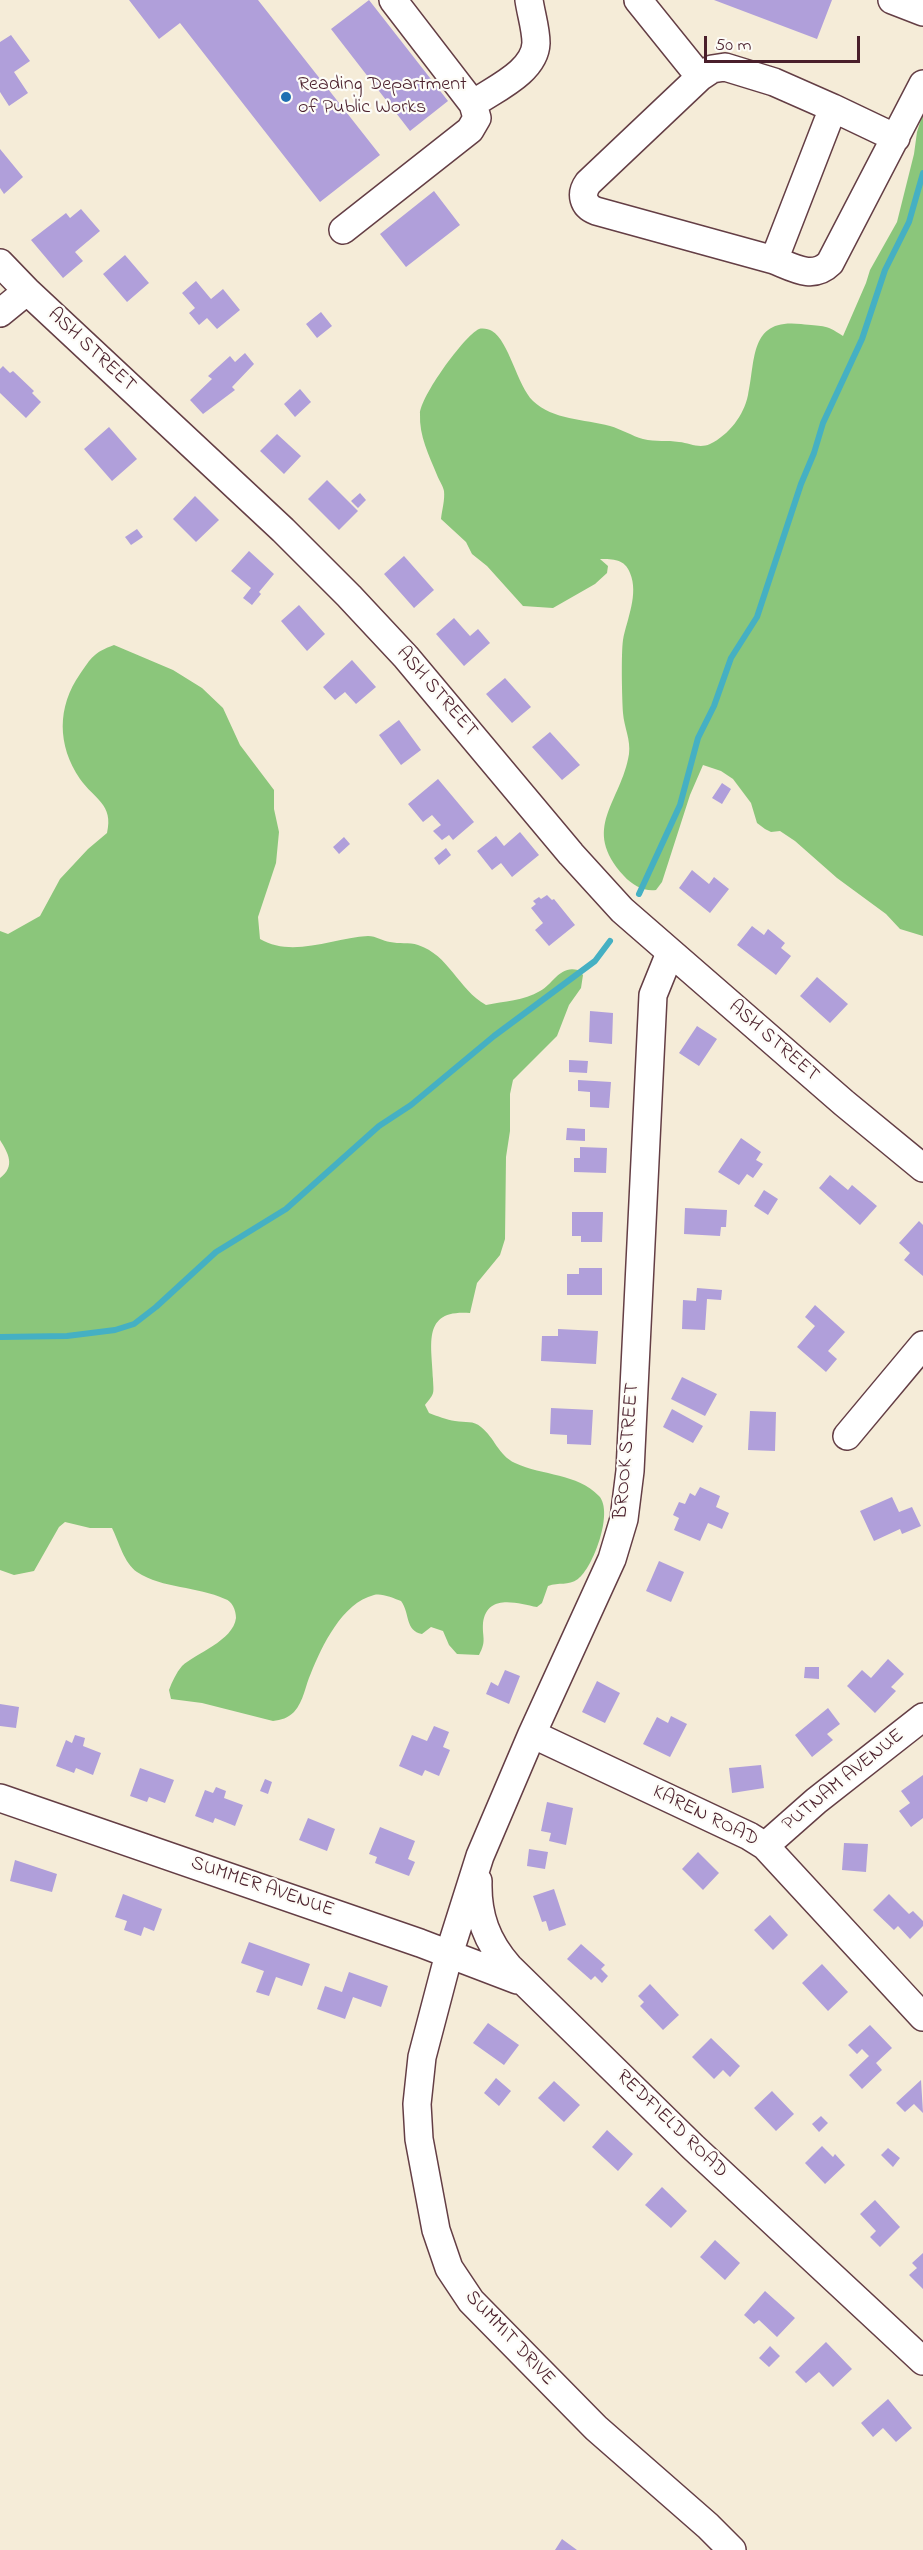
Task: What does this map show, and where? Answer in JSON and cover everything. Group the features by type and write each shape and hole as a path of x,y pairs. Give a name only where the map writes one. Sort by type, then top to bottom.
{"street":[{"path":"343,230 472,127 477,118 473,104 393,0"},
{"path":"473,104 520,72 531,60 536,40 529,0"},
{"path":"638,0 700,77"},
{"path":"892,0 923,12"},
{"path":"896,138 774,82 730,68 716,68 700,77 588,183 584,190 584,202 596,212 774,260 811,273 824,269 831,263 896,138 923,84"},
{"path":"774,260 832,108"},
{"name":"ASH STREET","path":"0,263 335,581 406,657 571,854 622,910 923,1168"},
{"path":"0,313 27,291"},
{"name":"BROOK STREET","path":"449,1954 480,1856 532,1734 602,1584 624,1519 630,1471 653,995 670,953"},
{"path":"847,1436 923,1345"},
{"name":"PUTNAM AVENUE","path":"765,1846 816,1801 923,1718"},
{"name":"KAREN ROAD","path":"532,1734 749,1836 765,1846 923,2018"},
{"name":"SUMMER AVENUE","path":"0,1798 449,1954 524,1983"},
{"name":"REDFIELD ROAD","path":"480,1856 477,1889 484,1928 495,1951 524,1983 701,2155 923,2361"},
{"name":"SUMMIT DRIVE","path":"449,1954 422,2057 417,2104 418,2139 430,2204 449,2268 471,2301 514,2347 596,2428 708,2526 732,2550"}],"green space":[{"path":"923,113 923,936 900,929 886,914 837,878 795,841 780,831 771,832 757,823 751,803 733,779 721,771 703,765 690,795 662,882 656,890 643,889 627,879 611,859 605,844 604,829 629,754 623,713 622,665 623,640 633,598 632,581 628,568 622,562 600,559 608,566 607,573 595,584 553,608 523,606 487,566 472,554 466,542 441,519 444,491 423,438 420,422 422,406 435,381 463,343 479,329 486,329 498,336 527,394 533,401 550,412 610,426 648,440 675,441 702,446 717,440 735,424 743,410 755,355 763,334 784,324 801,324 827,327 843,336 870,270 897,222"},
{"path":"114,645 173,670 202,688 223,708 240,745 274,790 274,809 279,832 276,863 258,917 260,939 286,947 299,947 368,936 390,942 418,945 438,956 468,990 486,1005 521,999 534,994 566,970 578,970 583,975 581,988 569,1005 557,1036 513,1080 506,1157 505,1239 500,1255 477,1283 470,1313 454,1313 443,1317 436,1323 431,1342 433,1392 425,1405 429,1413 478,1425 486,1431 509,1460 581,1483 599,1496 604,1514 600,1539 595,1552 590,1564 578,1579 548,1586 542,1603 537,1607 504,1602 490,1607 483,1623 484,1642 479,1655 457,1654 449,1645 443,1631 431,1627 422,1634 417,1632 410,1625 401,1601 380,1595 363,1600 343,1616 327,1639 297,1708 289,1716 276,1721 202,1703 171,1699 169,1690 182,1666 213,1646 228,1633 236,1618 234,1609 227,1600 214,1595 158,1582 137,1572 125,1558 112,1528 90,1528 65,1522 59,1527 34,1571 14,1575 0,1570 0,1178 8,1169 9,1159 0,1140 0,931 8,934 40,916 60,879 88,849 107,833 108,815 72,766 64,740 63,726 67,700 80,674 94,656"}],"building":[{"name":"Reading Department of Public Works","path":"129,0 258,0 380,155 320,202 180,23 159,39"},
{"path":"369,0 448,101 410,131 331,29"},
{"path":"714,0 832,0 817,39"},
{"path":"11,35 30,61 14,72 28,93 9,106 0,92 0,42"},
{"path":"0,149 23,177 4,194 0,188"},
{"path":"434,191 460,225 406,267 380,234"},
{"path":"81,209 100,231 75,252 83,261 63,278 31,240 66,213 70,218"},
{"path":"125,255 149,283 127,302 103,274"},
{"path":"196,281 211,299 223,289 240,310 217,329 207,318 199,325 189,313 195,308 182,293"},
{"path":"321,312 332,326 317,338 306,324"},
{"path":"245,353 254,364 232,387 235,390 203,414 190,400 212,379 208,376 230,356 235,362"},
{"path":"3,366 10,373 13,371 34,391 32,393 41,402 26,418 0,393 0,369"},
{"path":"300,389 311,402 295,417 284,404"},
{"path":"109,427 137,459 112,481 84,449"},
{"path":"277,434 301,456 284,474 260,451"},
{"path":"327,480 358,511 339,530 308,499"},
{"path":"360,493 366,500 358,508 351,501"},
{"path":"195,496 219,520 196,542 173,519"},
{"path":"137,529 143,537 131,545 125,537"},
{"path":"249,551 274,574 259,592 261,594 252,605 243,598 251,588 231,571"},
{"path":"404,556 434,590 414,608 384,574"},
{"path":"299,605 325,634 307,651 281,621"},
{"path":"454,618 470,636 478,629 490,643 464,666 436,634"},
{"path":"352,660 376,687 356,704 345,692 335,700 323,687"},
{"path":"505,678 531,707 512,723 486,694"},
{"path":"399,720 421,750 401,765 379,735"},
{"path":"550,732 580,765 562,780 532,747"},
{"path":"438,779 474,822 453,840 449,835 442,840 433,831 441,825 432,815 423,822 408,804"},
{"path":"722,783 731,789 722,804 712,798"},
{"path":"520,832 539,855 512,877 501,863 492,870 477,851 496,836 504,846"},
{"path":"344,837 350,844 339,854 333,847"},
{"path":"446,848 451,855 439,865 434,858"},
{"path":"692,870 709,884 714,877 729,889 710,913 679,888"},
{"path":"547,895 552,900 554,899 575,925 549,946 535,930 543,923 531,908 536,904 533,901"},
{"path":"752,926 764,935 768,929 785,943 781,948 791,956 776,975 737,945"},
{"path":"817,977 848,1004 830,1023 800,996"},
{"path":"590,1011 613,1013 612,1044 589,1042"},
{"path":"697,1026 717,1039 699,1066 679,1053"},
{"path":"569,1060 588,1061 587,1073 569,1072"},
{"path":"578,1080 611,1082 609,1108 590,1107 590,1092 578,1091"},
{"path":"567,1128 585,1129 585,1141 566,1140"},
{"path":"741,1138 761,1152 756,1160 763,1164 753,1178 747,1174 739,1185 718,1172"},
{"path":"580,1147 607,1148 606,1173 574,1172 574,1158 580,1158"},
{"path":"830,1175 848,1190 852,1185 877,1206 860,1225 819,1188"},
{"path":"764,1190 778,1199 768,1215 754,1206"},
{"path":"685,1208 727,1210 726,1227 721,1227 720,1236 684,1234"},
{"path":"572,1212 603,1212 602,1242 581,1242 581,1236 572,1236"},
{"path":"919,1221 923,1225 923,1276 904,1260 910,1253 899,1243"},
{"path":"579,1268 602,1268 602,1295 567,1295 567,1274 579,1274"},
{"path":"697,1288 722,1290 721,1300 707,1299 705,1330 682,1329 683,1300 696,1301"},
{"path":"815,1305 845,1332 828,1351 837,1359 826,1372 797,1347 815,1326 805,1317"},
{"path":"558,1329 598,1331 596,1364 541,1361 542,1336 558,1336"},
{"path":"682,1377 717,1394 705,1416 671,1399"},
{"path":"551,1408 593,1410 591,1445 567,1444 567,1435 550,1434"},
{"path":"672,1409 703,1426 693,1443 663,1427"},
{"path":"750,1411 776,1412 775,1451 748,1450"},
{"path":"700,1487 720,1496 716,1507 729,1513 722,1529 708,1523 700,1541 674,1530 679,1518 673,1515 679,1502 685,1504 690,1493 695,1496"},
{"path":"892,1497 899,1512 912,1507 921,1526 902,1534 900,1529 874,1541 860,1511"},
{"path":"659,1561 684,1572 671,1602 646,1591"},
{"path":"888,1659 904,1674 891,1687 896,1691 875,1713 847,1686 862,1670 871,1678"},
{"path":"805,1667 819,1667 819,1679 804,1678"},
{"path":"505,1670 520,1676 509,1704 486,1694 491,1682 498,1686"},
{"path":"597,1681 620,1693 605,1723 582,1712"},
{"path":"0,1704 19,1707 16,1728 0,1726"},
{"path":"828,1708 840,1724 827,1734 833,1740 812,1757 795,1735"},
{"path":"671,1716 687,1724 670,1757 643,1744 657,1717 668,1723"},
{"path":"434,1726 449,1732 443,1747 450,1750 439,1776 425,1770 422,1776 399,1766 412,1735 427,1741"},
{"path":"75,1735 85,1738 83,1746 101,1753 93,1775 76,1768 74,1773 56,1766 66,1740 72,1743"},
{"path":"761,1765 764,1788 732,1793 729,1768"},
{"path":"140,1768 174,1780 165,1803 149,1797 147,1802 130,1796"},
{"path":"923,1775 923,1818 911,1827 899,1811 910,1803 901,1791"},
{"path":"265,1779 272,1782 268,1794 260,1791"},
{"path":"216,1787 226,1791 224,1798 243,1805 235,1826 215,1818 213,1823 195,1816 205,1790 213,1793"},
{"path":"547,1802 573,1808 566,1845 549,1841 551,1833 541,1831"},
{"path":"308,1818 335,1829 327,1851 299,1840"},
{"path":"380,1827 415,1841 408,1859 415,1862 409,1876 375,1863 377,1857 369,1854"},
{"path":"844,1843 868,1844 866,1872 842,1870"},
{"path":"529,1849 548,1852 545,1869 527,1866"},
{"path":"698,1852 719,1873 703,1890 682,1869"},
{"path":"15,1860 57,1874 52,1892 10,1881"},
{"path":"554,1889 566,1925 549,1931 546,1921 542,1922 533,1896"},
{"path":"123,1894 162,1909 154,1931 144,1927 141,1936 124,1930 127,1921 115,1917"},
{"path":"889,1894 909,1914 913,1911 923,1921 923,1926 910,1939 898,1926 894,1930 873,1910"},
{"path":"770,1915 788,1935 773,1950 754,1930"},
{"path":"249,1942 310,1964 302,1986 276,1977 269,1996 256,1992 264,1971 241,1963"},
{"path":"581,1944 605,1965 601,1969 608,1976 602,1983 595,1976 591,1980 567,1959"},
{"path":"822,1964 848,1992 828,2011 802,1983"},
{"path":"349,1972 388,1986 381,2007 353,1997 345,2019 317,2009 325,1986 342,1992"},
{"path":"650,1984 679,2015 663,2030 640,2006 644,2002 638,1996"},
{"path":"488,2023 519,2045 504,2065 473,2043"},
{"path":"870,2025 892,2048 876,2063 882,2070 862,2089 849,2075 869,2056 862,2049 857,2054 848,2045"},
{"path":"711,2038 740,2066 730,2077 723,2070 714,2079 692,2057"},
{"path":"496,2078 511,2091 499,2106 484,2093"},
{"path":"921,2080 923,2113 914,2104 905,2112 896,2103"},
{"path":"554,2081 580,2105 564,2122 538,2098"},
{"path":"772,2091 794,2114 776,2131 754,2108"},
{"path":"821,2116 828,2123 819,2132 812,2124"},
{"path":"607,2130 633,2154 618,2171 592,2147"},
{"path":"822,2146 833,2157 835,2154 845,2165 825,2184 805,2163"},
{"path":"888,2148 900,2158 893,2167 881,2155"},
{"path":"662,2187 687,2211 671,2228 645,2205"},
{"path":"875,2200 900,2227 880,2247 870,2237 876,2231 860,2214"},
{"path":"715,2240 740,2263 725,2280 700,2257"},
{"path":"923,2253 923,2289 909,2275 917,2268 912,2263"},
{"path":"765,2291 795,2318 777,2337 759,2320 754,2324 744,2315"},
{"path":"826,2342 852,2369 833,2387 819,2372 806,2383 795,2372"},
{"path":"770,2346 780,2356 769,2367 759,2358"},
{"path":"888,2399 912,2428 896,2442 883,2428 873,2437 861,2423"},
{"path":"562,2539 577,2550 555,2550"}],"waterway":[{"path":"639,894 680,805 698,738 714,706 731,658 757,617 823,423 862,339 885,270 909,222 923,173"},
{"path":"0,1337 67,1336 115,1330 134,1324 216,1252 286,1209 379,1126 411,1105 494,1036 595,961 610,941"}],"place":[{"name":"Reading Department of Public Works","path":"286,97"}]}
